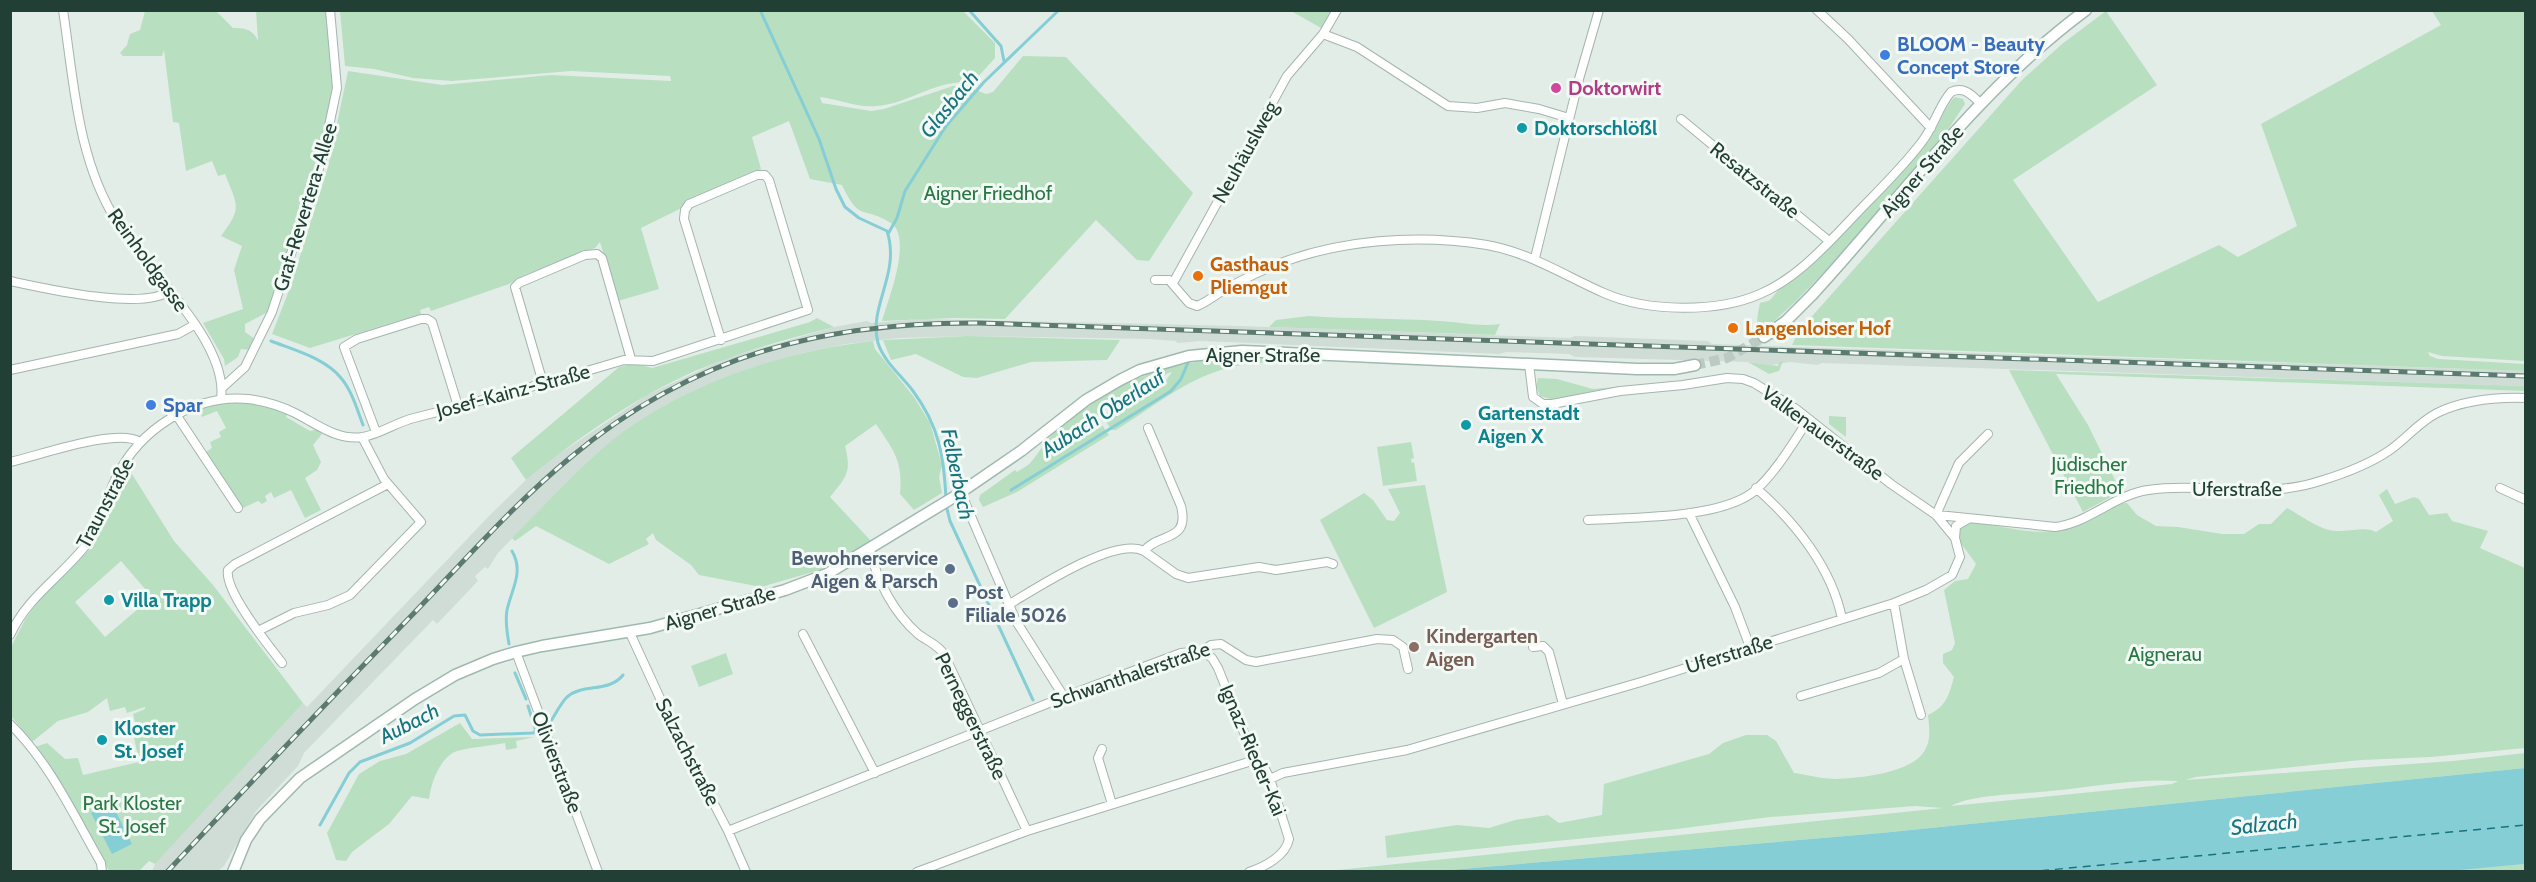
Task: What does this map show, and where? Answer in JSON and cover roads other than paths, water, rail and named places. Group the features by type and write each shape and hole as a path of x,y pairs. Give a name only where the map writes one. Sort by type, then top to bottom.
{"main road":[{"name":"Aigner Straße","path":"1764,337 1793,315 1812,296 1981,104 2031,54 2085,10"},
{"name":"Aigner Straße","path":"232,872 246,840 285,792 317,765 433,688 477,665 516,652 630,633 784,590 827,574 951,500 1021,451 1093,396 1119,380 1158,364 1204,354 1242,351 1661,369 1695,365"}],"street":[{"name":"Reinholdgasse","path":"63,10 82,133 94,177 117,222 213,352 223,387 221,399"},
{"name":"Graf-Revertera-Allee","path":"223,387 245,367 272,312 322,159 337,88 330,10"},
{"name":"Neuhäuslweg","path":"1173,283 1287,76 1323,34 1337,10"},
{"path":"1535,258 1569,118 1599,10"},
{"path":"1817,10 1855,46 1931,128"},
{"path":"1323,34 1357,47 1448,106 1477,108 1505,103 1539,109 1569,118"},
{"path":"1155,280 1166,278 1190,303 1199,306 1250,277 1292,259 1337,248 1397,240 1430,240 1487,245 1535,258 1588,286 1623,300 1677,308 1702,307 1760,294 1802,266 1878,191 1922,142 1953,91 1965,90 1981,104"},
{"name":"Resatzstraße","path":"1681,119 1829,241"},
{"name":"Josef-Kainz-Straße","path":"221,399 247,399 267,403 293,412 327,431 362,437 401,421 631,359 653,360 721,340 808,310 769,180 765,174 757,175 689,204 685,210 684,219 721,340"},
{"path":"543,383 515,287 519,283 585,255 597,254 602,258 631,359"},
{"path":"10,281 76,295 150,298 169,291"},
{"path":"376,432 344,347 357,339 425,319 432,322 458,406"},
{"path":"10,370 173,335 194,325"},
{"name":"Valkenauerstraße","path":"1529,364 1533,397 1543,404 1571,402 1620,391 1735,378 1754,383 1796,409 1891,484 1936,515"},
{"name":"Uferstraße","path":"1936,515 2055,527 2071,524 2123,497 2149,490 2200,488 2256,491 2302,486 2349,471 2385,453 2425,420 2442,411 2492,398 2526,398"},
{"name":"Traunstraße","path":"10,635 22,614 40,591 88,542 117,476 140,442 197,405 221,399"},
{"path":"177,416 238,508"},
{"path":"1588,520 1689,513 1735,502 1756,488 1808,420"},
{"path":"1144,551 1151,544 1176,534 1183,519 1181,506 1148,428"},
{"path":"1955,538 1936,515 1956,468 1988,434"},
{"path":"10,462 66,447 118,437 128,437 140,442"},
{"path":"258,631 294,613 328,605 350,595 421,522 388,484 362,437"},
{"path":"282,663 258,631 229,581 227,575 230,568 388,484"},
{"path":"1756,488 1818,559 1835,591 1842,619"},
{"path":"2500,488 2526,500"},
{"path":"961,493 972,513 1008,605 1022,632 1064,697"},
{"path":"1689,513 1735,607 1750,647"},
{"path":"1955,538 1956,526 1969,518"},
{"name":"Uferstraße","path":"1270,779 1283,773 1407,750 1894,603 1926,590 1952,575 1960,557 1955,538"},
{"path":"1008,605 1091,558 1130,548 1144,551 1176,574 1188,578 1259,567 1274,570 1327,562 1333,564"},
{"name":"Perneggerstraße","path":"870,550 897,612 918,634 933,643 944,654 978,731 1027,831"},
{"path":"1894,603 1904,659 1921,715"},
{"name":"Salzachstraße","path":"630,633 664,709 728,831 746,872"},
{"path":"803,634 875,773"},
{"name":"Schwanthalerstraße","path":"728,831 1064,697 1181,653 1202,651 1211,645 1221,644 1246,660 1256,662 1383,639 1396,641 1403,647 1408,669"},
{"path":"1533,647 1543,646 1549,652 1563,704"},
{"name":"Ignaz-Rieder-Kai","path":"1202,651 1212,658 1218,668 1255,760 1265,769 1270,779 1287,832 1288,845 1266,865 1249,872"},
{"name":"Olivierstraße","path":"516,652 598,872"},
{"path":"1801,696 1879,673 1904,659"},
{"path":"10,724 32,747 52,777 101,863 102,872"},
{"path":"1102,749 1098,758 1112,804"},
{"path":"917,872 1027,831 1255,760"}],"water":[{"name":"Salzach","path":"2525,768 2525,864 2438,872 1438,871 1881,833"},
{"path":"111,802 132,844 112,854 91,813"}],"waterway":[{"name":"Felberbach","path":"760,10 819,139 836,189 845,207 859,218 887,231 890,261 877,316 878,343 884,356 913,391 929,417 942,455 946,499"},
{"path":"969,10 1001,46 1004,61"},
{"name":"Glasbach","path":"888,234 897,218 905,191 946,126 984,82 1059,10"},
{"path":"271,341 309,355 334,371 354,400 363,425"},
{"name":"Aubach Oberlauf","path":"1011,490 1171,391 1181,379 1190,358"},
{"name":"Felberbach","path":"946,505 950,521 1033,700"},
{"path":"509,644 506,614 517,573 512,551"},
{"path":"515,673 526,699"},
{"name":"Aubach","path":"551,721 565,699 573,693 611,684 623,675"},
{"path":"528,706 536,731"},
{"name":"Aubach","path":"320,825 349,773 360,762 410,743 454,716 465,715 473,731 480,735 533,733 537,730"}],"tunnel":[{"path":"1695,365 1727,358 1764,337"}],"railway":[{"path":"167,872 490,533 571,457 617,422 664,393 713,370 762,351 814,338 867,329 922,324 979,323 2526,376"}],"place":[{"name":"BLOOM - Beauty Concept Store","path":"1885,55"},
{"name":"Doktorwirt","path":"1556,88"},
{"name":"Doktorschlößl","path":"1522,128"},
{"name":"Gasthaus Pliemgut","path":"1198,276"},
{"name":"Langenloiser Hof","path":"1733,328"},
{"name":"Spar","path":"151,405"},
{"name":"Gartenstadt Aigen X","path":"1466,425"},
{"name":"Bewohnerservice Aigen & Parsch","path":"950,569"},
{"name":"Villa Trapp","path":"109,600"},
{"name":"Post Filiale 5026","path":"953,603"},
{"name":"Kindergarten Aigen","path":"1414,647"},
{"name":"Kloster St. Josef","path":"102,740"}],"park label":[{"name":"Aigner Friedhof","path":"988,193"},
{"name":"Jüdischer Friedhof","path":"2089,476"},
{"name":"Aignerau","path":"2165,654"},
{"name":"Park Kloster St. Josef","path":"132,814"}]}
